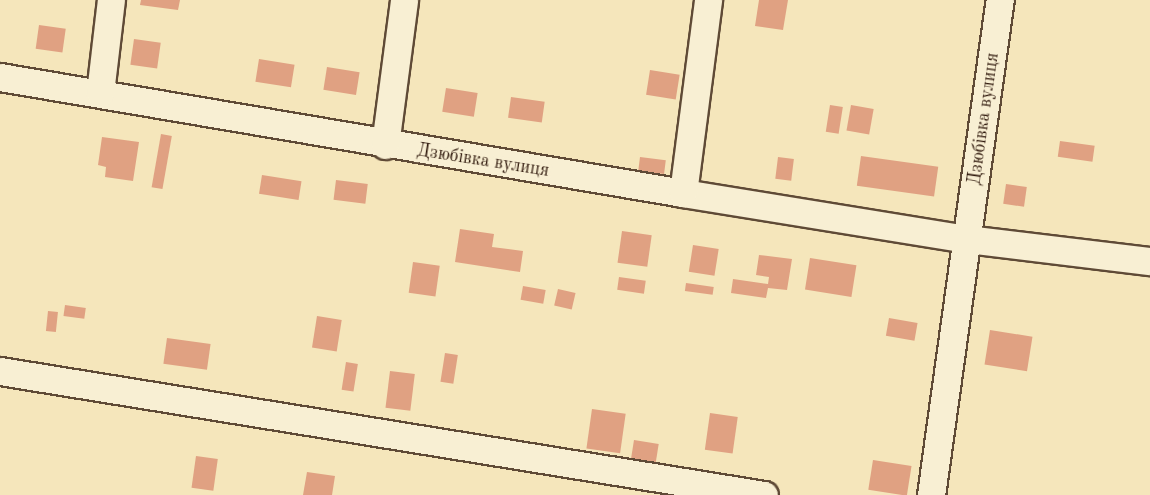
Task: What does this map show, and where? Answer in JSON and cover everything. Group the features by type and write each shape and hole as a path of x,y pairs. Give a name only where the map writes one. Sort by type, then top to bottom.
{"street":[{"path":"100,93 111,0"},
{"path":"385,145 404,0"},
{"path":"683,194 708,0"},
{"name":"Дзюбівка вулиця","path":"967,239 1000,0"},
{"name":"Дзюбівка вулиця","path":"0,77 385,145 683,194 967,239 1150,261"},
{"path":"931,495 967,239"},
{"path":"0,371 764,495"}],"building":[{"path":"141,0 180,0 178,10 140,5"},
{"path":"759,0 788,0 783,30 755,26"},
{"path":"39,25 66,29 62,53 36,49"},
{"path":"134,39 161,43 157,69 130,65"},
{"path":"259,59 295,65 291,87 255,82"},
{"path":"327,67 360,72 356,95 323,90"},
{"path":"650,70 680,75 676,99 646,95"},
{"path":"446,88 478,93 474,117 442,112"},
{"path":"511,97 545,102 542,123 508,118"},
{"path":"830,105 843,107 839,134 826,132"},
{"path":"851,105 874,109 869,135 846,131"},
{"path":"161,134 172,136 162,189 152,187"},
{"path":"102,137 139,142 133,181 105,177 106,167 98,165"},
{"path":"1060,141 1095,146 1092,162 1058,157"},
{"path":"861,156 938,167 934,197 857,186"},
{"path":"640,157 666,160 664,174 638,171"},
{"path":"778,157 794,159 791,181 775,179"},
{"path":"262,175 302,181 299,200 259,194"},
{"path":"336,180 368,184 365,204 334,200"},
{"path":"1006,184 1027,187 1024,207 1003,204"},
{"path":"460,229 494,234 492,247 523,251 520,272 455,262"},
{"path":"622,231 652,235 647,267 618,263"},
{"path":"693,245 719,249 714,276 689,272"},
{"path":"759,255 792,259 787,290 768,288 766,298 731,293 733,279 768,284 769,277 756,275"},
{"path":"810,258 856,265 851,297 805,290"},
{"path":"413,262 440,266 435,296 409,293"},
{"path":"619,277 646,281 644,294 617,290"},
{"path":"686,283 714,287 713,295 685,291"},
{"path":"523,286 546,290 543,304 521,300"},
{"path":"558,289 576,293 572,310 554,306"},
{"path":"65,305 86,308 84,319 63,316"},
{"path":"48,311 58,312 56,332 46,331"},
{"path":"317,316 342,320 337,352 312,348"},
{"path":"889,318 918,323 914,341 886,336"},
{"path":"990,330 1032,337 1027,371 985,365"},
{"path":"167,338 211,344 207,370 163,364"},
{"path":"445,353 458,355 453,384 440,382"},
{"path":"346,362 358,364 353,392 342,390"},
{"path":"390,371 415,374 410,411 385,408"},
{"path":"592,409 626,414 620,453 586,449"},
{"path":"710,413 738,417 733,454 705,450"},
{"path":"634,440 659,444 656,463 631,459"},
{"path":"196,456 218,459 213,491 192,488"},
{"path":"873,460 912,466 907,495 868,490"},
{"path":"307,472 335,476 332,495 303,495"}]}
